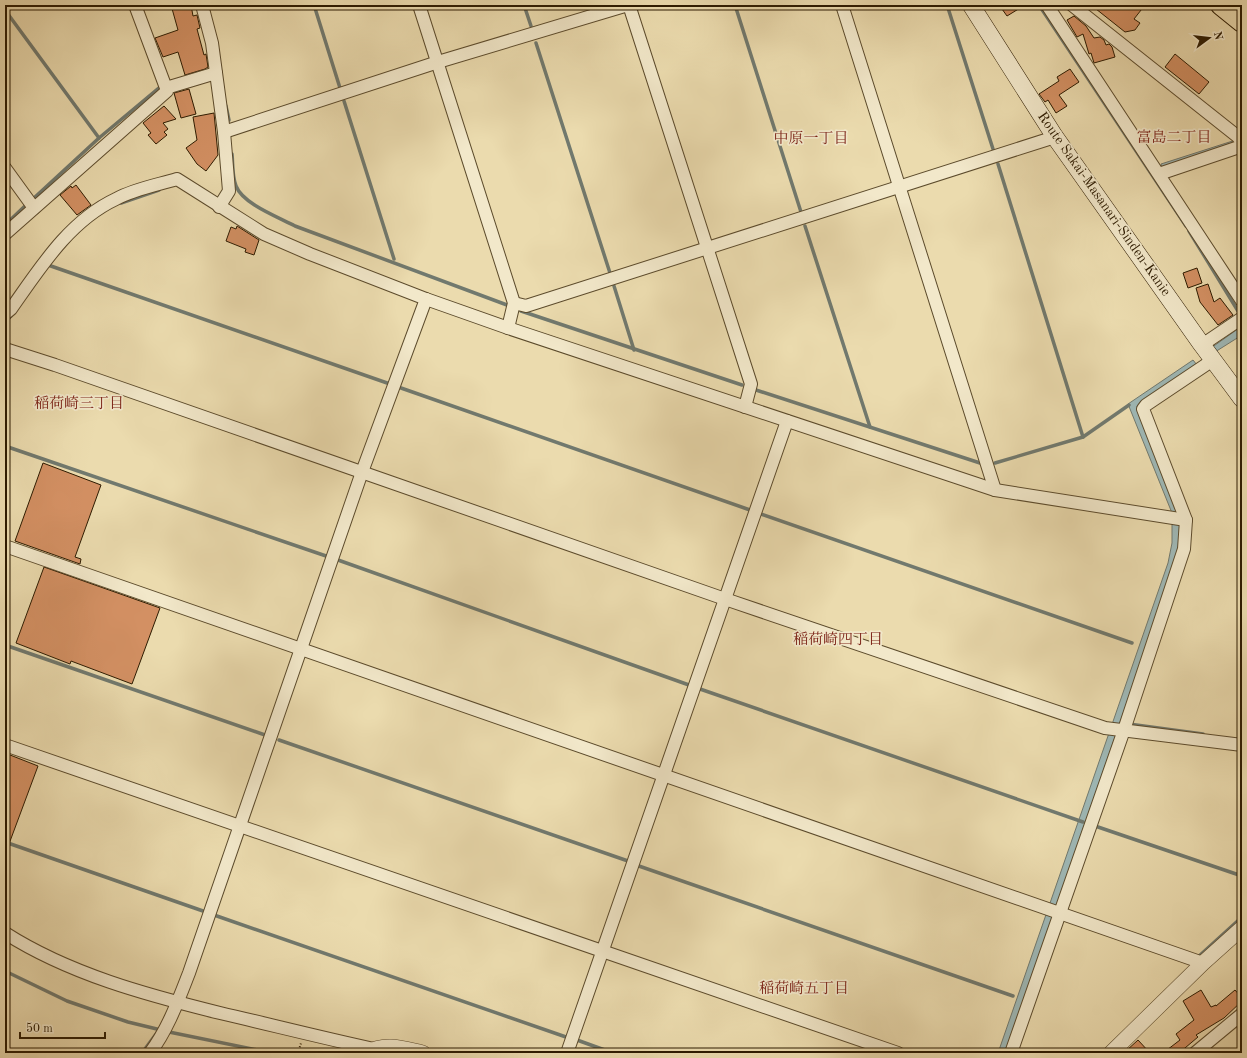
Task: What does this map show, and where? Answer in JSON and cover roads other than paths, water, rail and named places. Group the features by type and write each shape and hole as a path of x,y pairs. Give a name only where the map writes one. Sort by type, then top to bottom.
{"highway":[{"path":"1222,5 1242,22"}],"main road":[{"name":"Route Sakai-Masanari-Sinden-Kanie","path":"972,5 1055,137 1242,399"}],"street":[{"path":"5,234 167,91 135,5"},
{"path":"202,5 212,43 224,132 229,191 219,207"},
{"path":"419,5 514,302 508,328"},
{"path":"224,132 438,62 629,5 709,248 751,384 745,407"},
{"path":"842,5 995,490"},
{"path":"1047,5 1242,301"},
{"path":"1072,5 1240,142 1159,174"},
{"path":"166,88 216,73"},
{"path":"514,302 526,306 1055,137"},
{"path":"5,168 34,208"},
{"path":"5,314 11,309 62,240 98,209 117,198 177,179 219,207 264,234 426,299 508,328 995,490 1180,519"},
{"path":"150,1053 159,1041 178,1002 362,472 426,299"},
{"path":"1202,345 1242,318"},
{"path":"5,349 725,599 1105,728 1242,745"},
{"path":"1012,1053 1124,730 1184,549 1180,519 1144,409 1146,405 1213,360"},
{"path":"567,1053 786,421"},
{"path":"5,546 302,648 1203,963"},
{"path":"5,744 898,1053"},
{"path":"1111,1053 1203,963 1242,928"},
{"path":"5,932 23,944 106,981 178,1002 371,1051 392,1047 423,1053"},
{"path":"1195,1053 1242,1014"}],"water":[{"path":"1242,138 1242,143 1162,168 1161,164"},
{"path":"1242,326 1242,335 1215,352 1211,348"},
{"path":"1193,360 1197,365 1137,406 1180,515 1182,530 1174,566 1006,1053 998,1053 1168,563 1172,543 1172,513 1128,404"}],"waterway":[{"path":"314,5 340,88"},
{"path":"524,5 531,26"},
{"path":"735,5 801,212"},
{"path":"955,5 948,8 993,149"},
{"path":"1039,5 1186,226"},
{"path":"5,10 99,138"},
{"path":"536,43 610,273"},
{"path":"34,198 99,138 160,87"},
{"path":"344,101 394,259"},
{"path":"226,106 229,120"},
{"path":"232,154 233,174 236,186 246,199 262,209 295,226 507,305"},
{"path":"998,164 1083,437"},
{"path":"121,203 159,190"},
{"path":"5,225 26,205"},
{"path":"805,226 870,427"},
{"path":"1189,231 1238,311"},
{"path":"48,265 390,384"},
{"path":"614,286 634,350"},
{"path":"521,311 742,385"},
{"path":"5,322 11,316"},
{"path":"401,388 750,510"},
{"path":"756,390 980,463"},
{"path":"995,463 1083,437 1129,405"},
{"path":"5,446 329,557"},
{"path":"761,514 1132,643"},
{"path":"338,560 689,685"},
{"path":"5,645 265,735"},
{"path":"700,689 1083,822"},
{"path":"1129,724 1203,734"},
{"path":"279,740 628,861"},
{"path":"1098,827 1242,876"},
{"path":"5,842 203,911"},
{"path":"636,865 1013,996"},
{"path":"214,915 566,1037"},
{"path":"1198,957 1242,917"},
{"path":"5,971 67,1001 128,1022 161,1030"},
{"path":"142,1053 159,1030"},
{"path":"169,1032 272,1053"},
{"path":"577,1040 613,1053"},
{"path":"1187,1053 1193,1048"}],"district":[{"name":"富島二丁目","path":"1174,138"},
{"name":"中原一丁目","path":"811,139"},
{"name":"稲荷崎三丁目","path":"79,404"},
{"name":"稲荷崎四丁目","path":"838,640"},
{"name":"稲荷崎五丁目","path":"804,989"}]}
